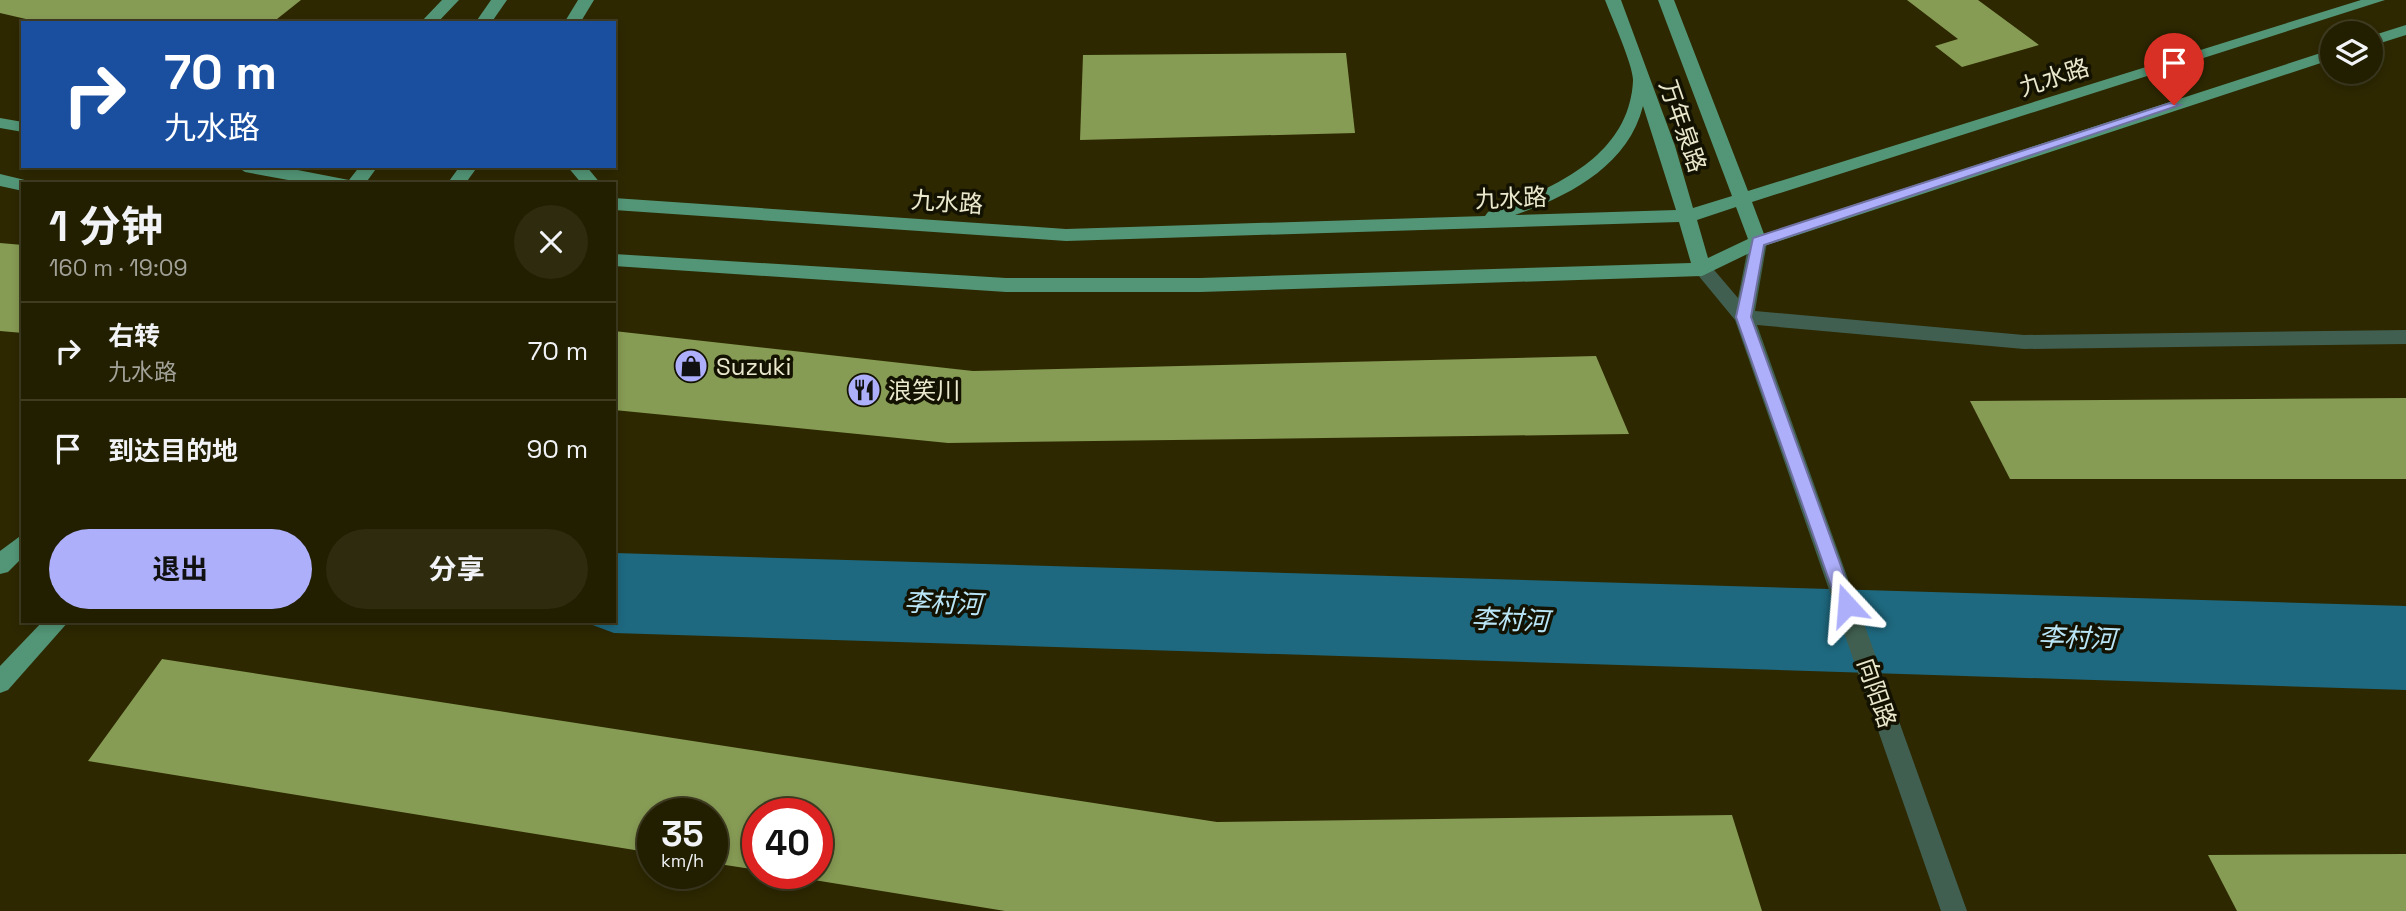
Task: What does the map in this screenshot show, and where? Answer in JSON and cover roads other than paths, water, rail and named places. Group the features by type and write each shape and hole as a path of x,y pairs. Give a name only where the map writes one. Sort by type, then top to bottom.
{"main road":[{"path":"430,21 451,0"},
{"path":"484,21 499,0"},
{"name":"万年泉路","path":"1613,0 1688,216 1702,269"},
{"name":"万年泉路","path":"1666,0 1758,242"},
{"name":"九水路","path":"619,202 1066,235 1688,216 2377,0"},
{"path":"2383,37 2406,30"},
{"path":"616,260 1006,285 1200,285 1702,269 1758,242 2320,58"},
{"path":"1472,224 1533,203 1595,167 1628,126 1642,79"},
{"path":"0,122 21,127"},
{"path":"256,168 332,182"},
{"path":"357,182 367,168"},
{"path":"578,168 590,182"},
{"path":"0,180 21,185"},
{"path":"0,565 21,545"},
{"path":"0,682 56,623"}],"street":[{"path":"1758,242 1744,317 2024,342 2406,337"},
{"name":"向阳路","path":"1702,269 1744,317 1954,911"}],"waterway":[{"name":"李村河","path":"616,593 2406,648"}],"place":[{"name":"Suzuki","path":"691,366"},
{"name":"浪笑川","path":"864,390"}]}
